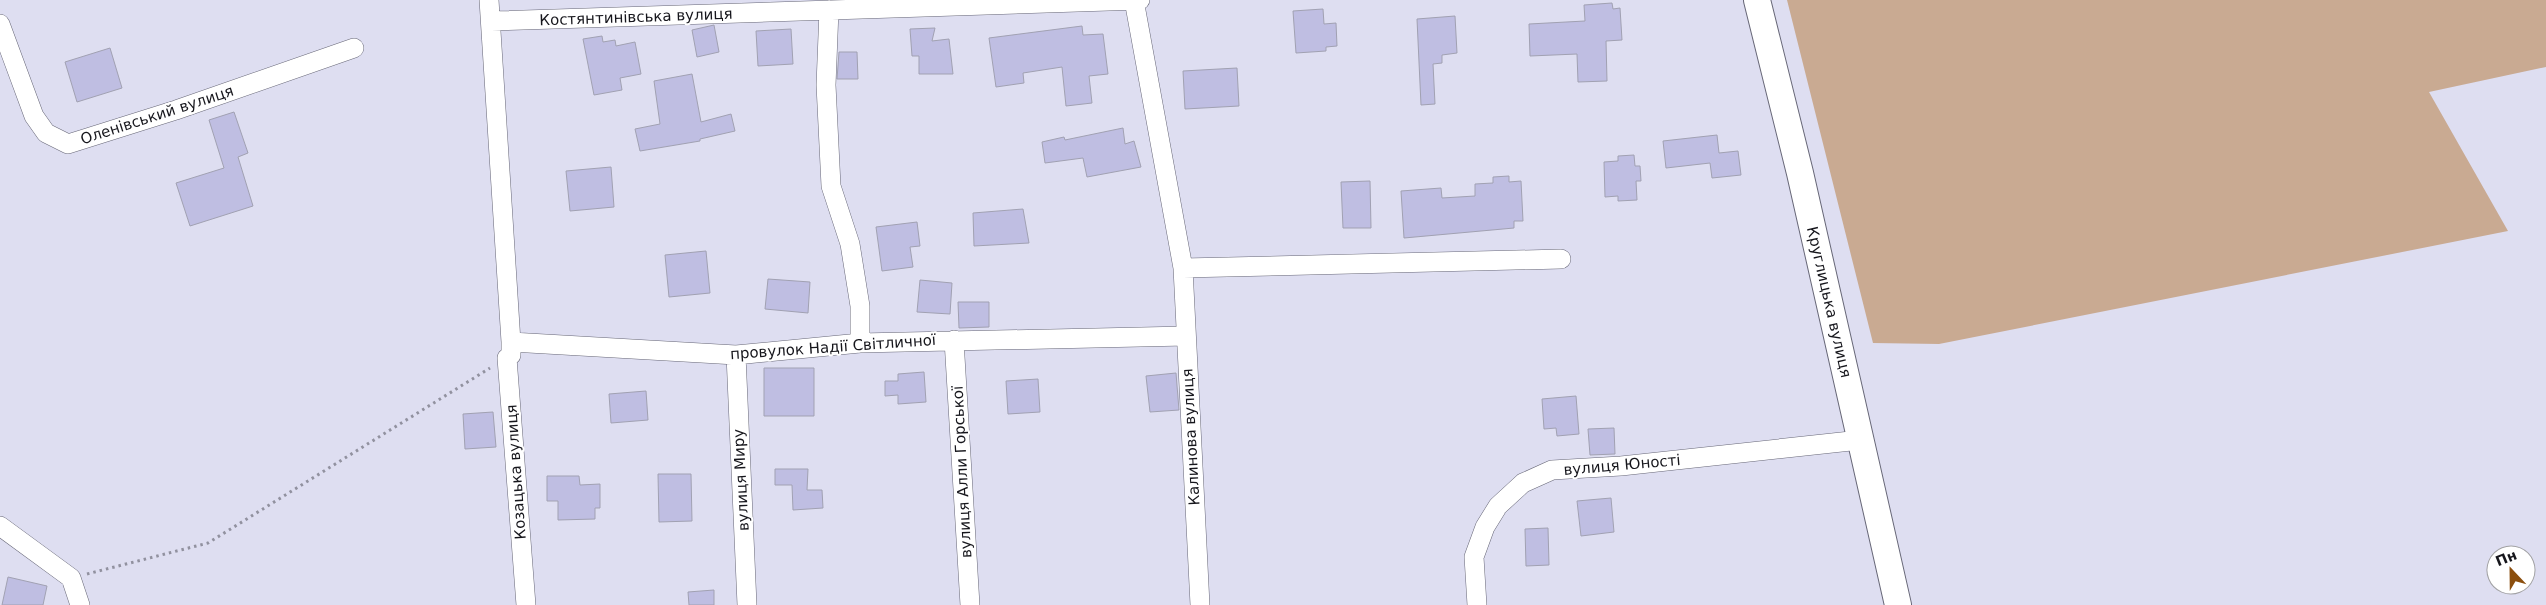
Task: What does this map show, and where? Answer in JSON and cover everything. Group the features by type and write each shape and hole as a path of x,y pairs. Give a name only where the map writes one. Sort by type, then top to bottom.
{"street":[{"name":"Козацька вулиця","path":"489,0 526,605"},
{"name":"Калинова вулиця","path":"1134,0 1183,268 1200,605"},
{"name":"Костянтинівська вулиця","path":"491,21 1140,0"},
{"name":"Круглицька вулиця","path":"1756,0 1800,172 1898,605"},
{"path":"829,10 826,85 831,186 850,244 860,306 860,342"},
{"name":"Оленівський вулиця","path":"0,24 34,116 46,133 68,144 176,110 354,48"},
{"path":"1183,268 1561,259"},
{"name":"провулок Надії Світличної","path":"509,350 736,355 860,342 1186,336"},
{"name":"вулиця Алли Горської","path":"954,340 970,605"},
{"name":"вулиця Миру","path":"736,355 747,605"},
{"name":"вулиця Юності","path":"1477,605 1474,557 1485,527 1498,506 1523,483 1552,470 1621,466 1860,440"},
{"path":"0,526 71,578 80,605"}],"path":[{"path":"71,578 208,543 509,350"}],"shaded area":[{"path":"1787,0 2546,0 2546,67 2429,92 2508,231 1939,344 1873,343"}],"building":[{"path":"1612,3 1613,9 1620,8 1622,40 1606,41 1607,81 1578,82 1577,54 1530,56 1529,24 1585,21 1584,5"},
{"path":"1323,9 1324,24 1336,23 1337,46 1326,47 1326,51 1296,53 1293,11"},
{"path":"1455,16 1457,53 1442,55 1442,63 1433,64 1435,104 1421,105 1417,19"},
{"path":"714,25 719,52 697,57 692,30"},
{"path":"1082,26 1083,35 1103,34 1108,74 1089,76 1092,103 1066,106 1062,67 1023,73 1024,83 996,87 989,38"},
{"path":"935,28 932,41 949,39 953,74 919,74 919,56 912,56 910,29"},
{"path":"791,29 793,64 758,66 756,31"},
{"path":"602,36 603,42 615,40 616,46 635,42 641,74 620,78 622,90 594,95 583,39"},
{"path":"110,48 122,88 77,102 65,62"},
{"path":"839,52 857,52 858,79 837,79"},
{"path":"1237,68 1239,106 1185,109 1183,71"},
{"path":"692,74 701,122 731,114 735,131 700,139 700,141 640,151 635,129 660,124 654,81"},
{"path":"234,112 248,153 238,157 253,206 190,226 176,183 224,168 209,120"},
{"path":"1123,128 1125,144 1134,141 1141,167 1087,177 1083,158 1045,163 1042,142 1064,137 1065,140"},
{"path":"1717,135 1719,153 1738,151 1741,175 1712,178 1710,163 1666,168 1663,141"},
{"path":"1634,155 1635,166 1640,166 1641,181 1636,181 1637,200 1618,201 1618,196 1605,197 1604,162 1618,161 1618,156"},
{"path":"611,167 614,207 570,211 566,171"},
{"path":"1509,176 1509,182 1521,181 1523,221 1514,221 1514,228 1404,238 1401,191 1441,188 1442,198 1475,196 1475,184 1493,183 1493,177"},
{"path":"1370,181 1371,228 1343,228 1341,182"},
{"path":"1023,209 1029,243 974,246 973,213"},
{"path":"917,222 920,246 910,247 913,267 882,271 876,227"},
{"path":"706,251 710,293 669,297 665,255"},
{"path":"768,279 810,282 808,313 765,309"},
{"path":"920,280 952,283 950,314 917,312"},
{"path":"958,302 989,302 989,327 959,328"},
{"path":"764,368 814,368 814,416 764,416"},
{"path":"924,372 926,402 898,404 898,395 885,396 885,381 898,381 898,374"},
{"path":"1176,373 1179,410 1150,412 1146,376"},
{"path":"1038,379 1040,412 1008,414 1006,381"},
{"path":"646,391 648,420 611,423 609,394"},
{"path":"1576,396 1579,434 1557,436 1556,428 1544,429 1542,399"},
{"path":"493,412 496,447 465,449 463,414"},
{"path":"1614,428 1615,454 1590,455 1588,429"},
{"path":"775,469 808,469 807,490 822,490 823,508 793,510 792,485 775,485"},
{"path":"658,474 691,474 692,521 659,522"},
{"path":"547,476 579,476 580,485 600,484 600,508 595,508 595,519 558,520 558,501 547,501"},
{"path":"1611,498 1614,532 1581,536 1577,501"},
{"path":"1548,528 1549,565 1526,566 1525,529"},
{"path":"8,577 47,586 43,605 2,605"},
{"path":"714,590 714,605 689,605 688,592"}]}
